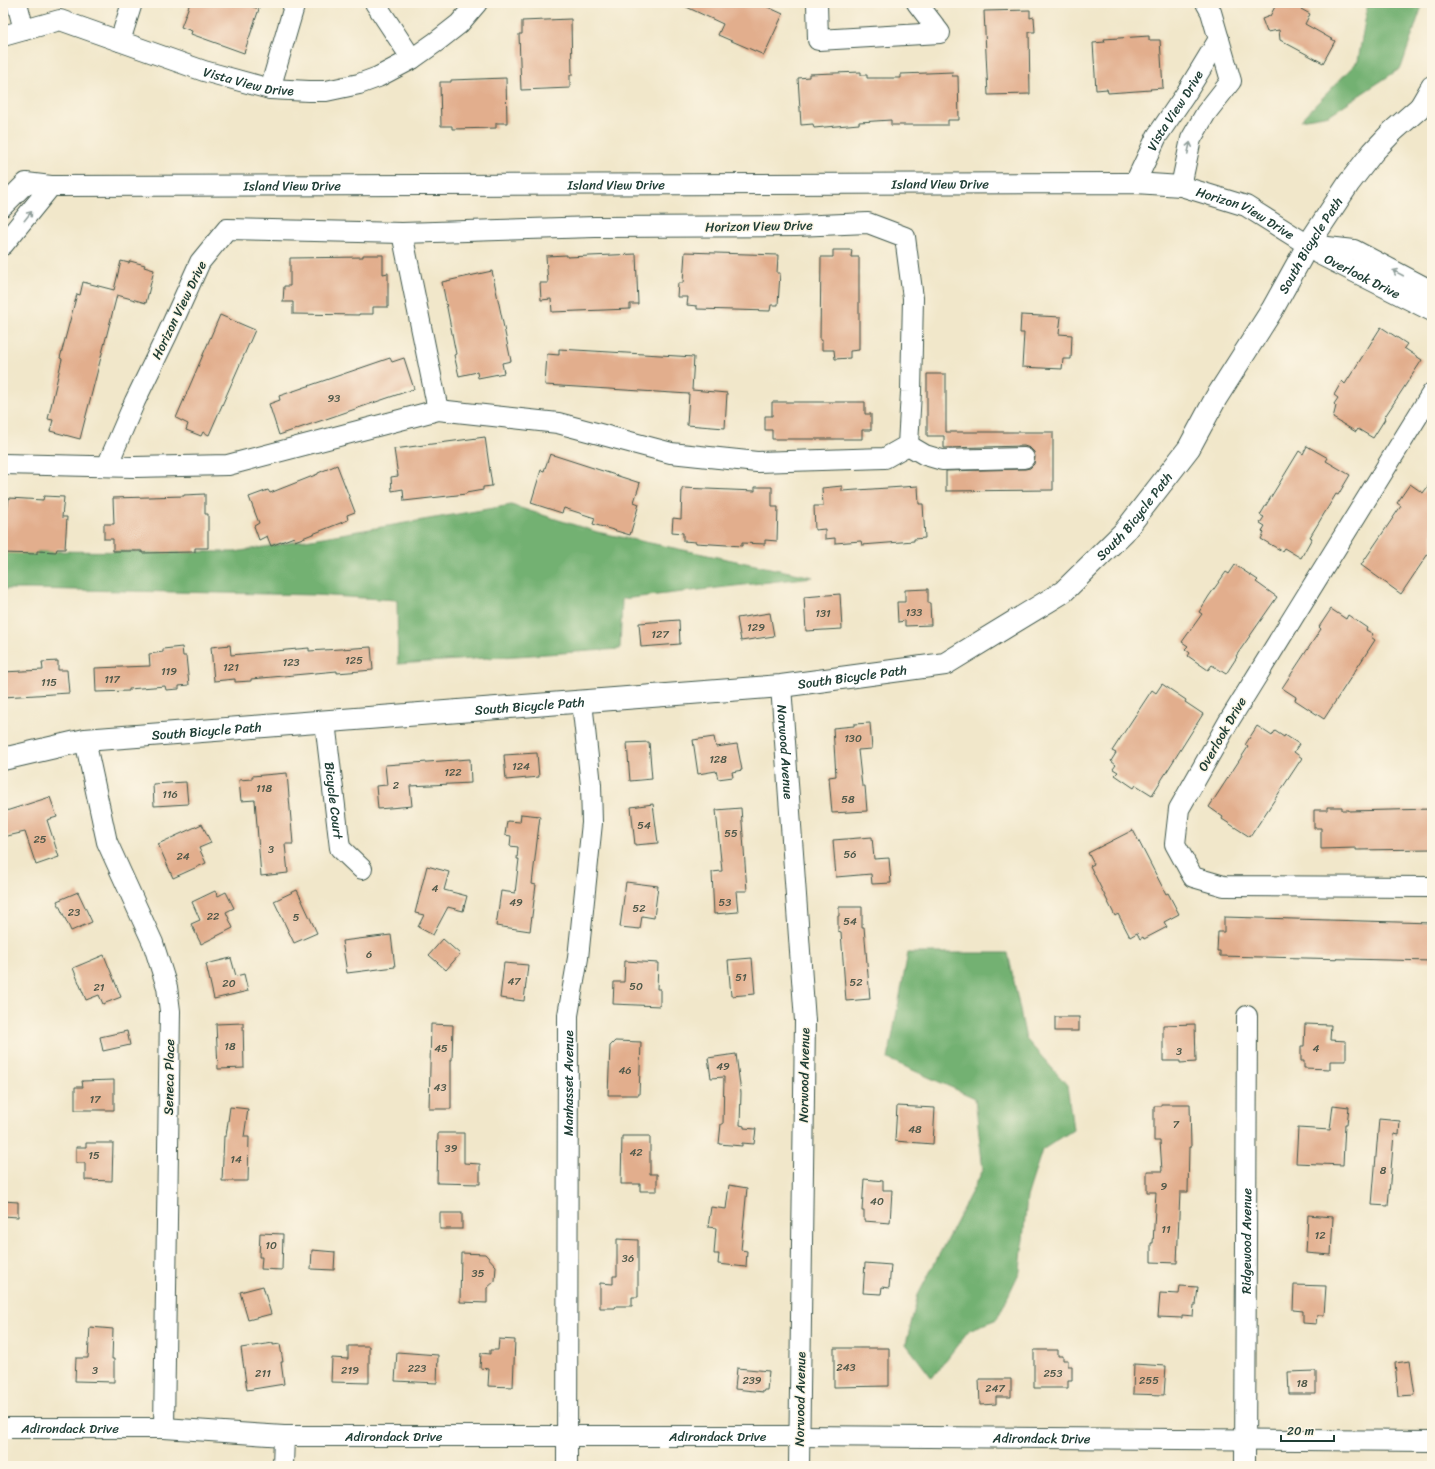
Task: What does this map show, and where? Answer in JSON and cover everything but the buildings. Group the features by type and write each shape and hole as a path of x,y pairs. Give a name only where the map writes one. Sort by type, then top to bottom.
{"main road":[{"name":"South Bicycle Path","path":"3,759 85,740 780,686 945,664 1063,592 1124,532 1189,448 1216,398 1272,310 1317,257 1349,183 1373,152 1393,131 1426,101 1432,87"}],"street":[{"path":"18,3 24,30"},
{"path":"120,41 132,3"},
{"path":"270,89 295,3"},
{"path":"375,3 412,59"},
{"name":"Vista View Drive","path":"3,36 60,20 204,71 270,89 309,92 326,91 342,88 378,77 412,59 459,24 477,3"},
{"path":"817,3 818,40 940,33 917,3"},
{"name":"Vista View Drive","path":"1181,186 1191,139 1206,112 1231,81 1211,12 1206,3"},
{"name":"Vista View Drive","path":"1135,183 1157,136 1185,95 1219,39"},
{"path":"3,206 26,182 51,186"},
{"name":"Island View Drive","path":"51,186 1135,183 1181,186"},
{"path":"3,245 51,186"},
{"name":"Horizon View Drive","path":"1181,186 1246,206 1317,257"},
{"name":"Horizon View Drive","path":"107,466 134,401 167,336 200,262 227,229 402,233 595,227 796,226 868,223 905,237 913,298 908,445"},
{"path":"402,233 438,410"},
{"name":"Overlook Drive","path":"1317,257 1354,250 1432,291"},
{"name":"Overlook Drive","path":"1317,257 1432,311"},
{"name":"Overlook Drive","path":"1317,257 1392,305 1420,318 1432,319"},
{"name":"Overlook Drive","path":"1432,393 1213,748 1179,809 1175,844 1193,877 1224,886 1432,887"},
{"path":"3,464 107,466 228,465 438,410 558,423 671,453 757,462 885,458 908,445 925,455 942,460 1024,458"},
{"name":"Norwood Avenue","path":"780,686 805,1021 799,1466"},
{"name":"Manhasset Avenue","path":"567,1466 568,1015 578,958 592,823 582,702"},
{"name":"Bicycle Court","path":"325,722 340,848 362,869"},
{"name":"Seneca Place","path":"85,740 107,842 153,942 167,987 170,1011 164,1428"},
{"name":"Ridgewood Avenue","path":"1245,1466 1247,1016"},
{"name":"Adirondack Drive","path":"3,1428 164,1428 284,1436 800,1436 1432,1441"},
{"path":"283,1466 284,1436"}],"green space":[{"path":"1368,3 1423,3 1401,68 1329,115 1301,120 1358,61"},
{"path":"511,505 597,532 813,577 622,599 620,649 398,664 397,600 315,595 3,589 3,551 235,552"},
{"path":"908,953 1008,953 1026,1039 1067,1085 1073,1130 1042,1150 1027,1197 1020,1271 997,1319 969,1330 932,1378 906,1344 918,1295 983,1170 975,1098 888,1059"}]}
